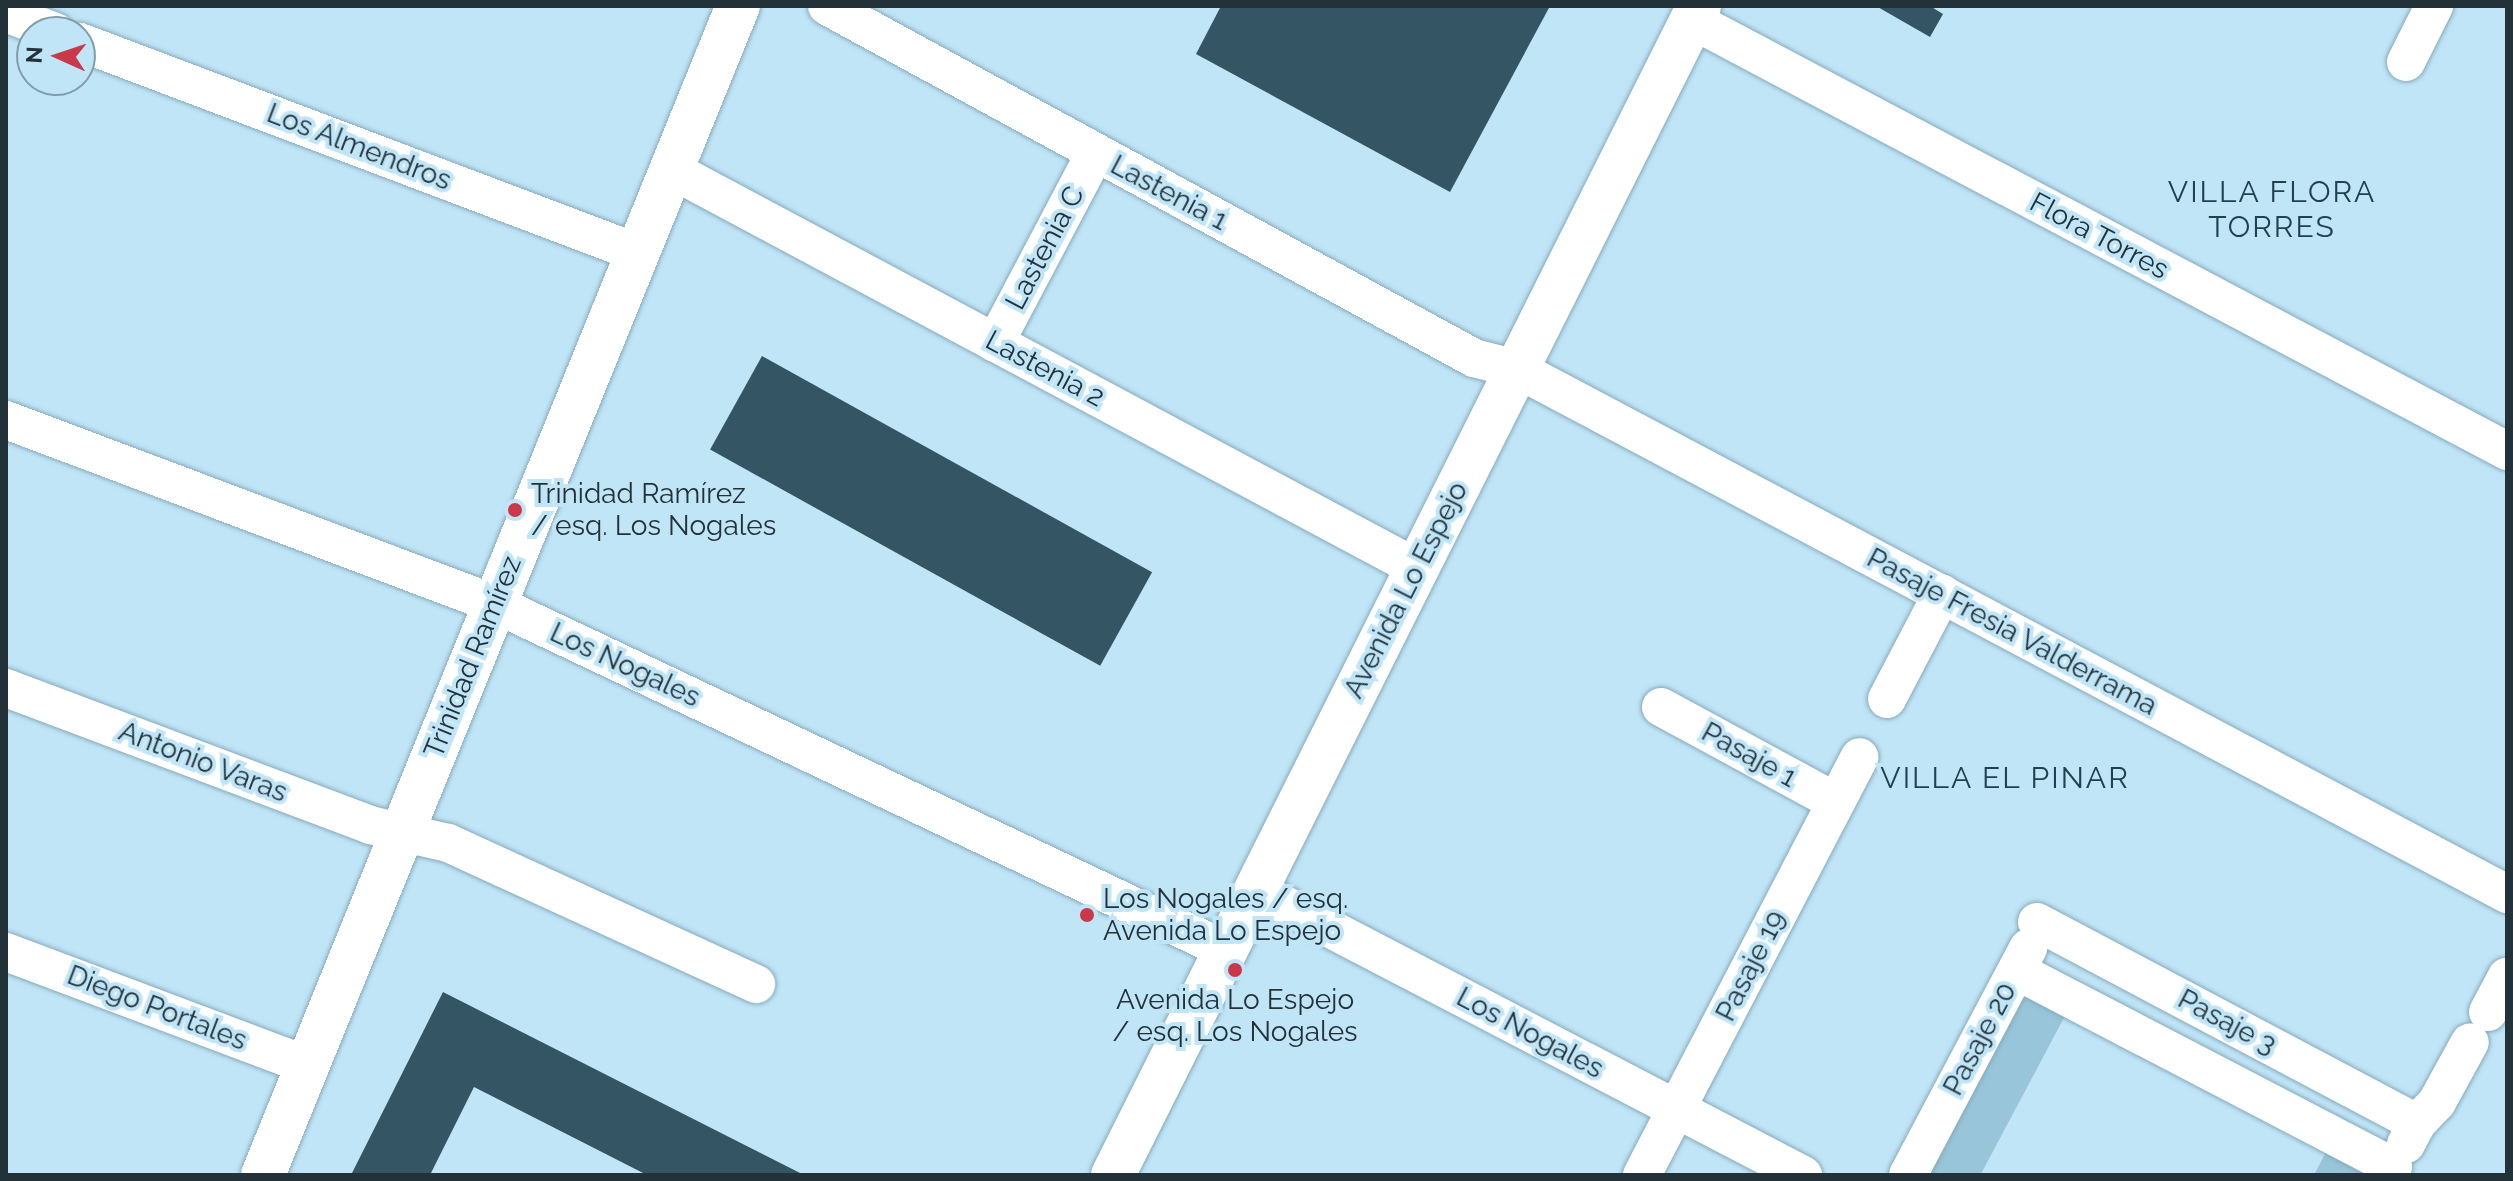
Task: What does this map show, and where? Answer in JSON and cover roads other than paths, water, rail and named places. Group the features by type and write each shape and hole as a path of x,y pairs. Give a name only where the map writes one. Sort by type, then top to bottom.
{"main road":[{"name":"Trinidad Ramírez","path":"263,1175 738,6"},
{"name":"Avenida Lo Espejo","path":"1113,1175 1696,13"}],"street":[{"name":"Lastenia 1","path":"827,6 1474,358 1517,369"},
{"path":"2406,62 2434,6"},
{"name":"Flora Torres","path":"1696,13 2507,451"},
{"name":"Los Almendros","path":"96,48 638,253"},
{"name":"Lastenia C","path":"995,343 1095,153"},
{"name":"Lastenia 2","path":"672,170 1417,568"},
{"name":"Pasaje Fresia Valderrama","path":"1517,369 2507,894"},
{"name":"Los Nogales","path":"6,420 495,604 1226,950"},
{"path":"1887,699 1942,594"},
{"name":"Antonio Varas","path":"6,688 370,825 448,843 756,984"},
{"name":"Pasaje 1","path":"1661,707 1836,802"},
{"name":"Pasaje 19","path":"1642,1175 1860,757"},
{"name":"Los Nogales","path":"1256,890 1803,1175"},
{"name":"Pasaje 20","path":"1908,1175 2017,971 2042,911"},
{"name":"Pasaje 3","path":"2042,911 2417,1123"},
{"name":"Diego Portales","path":"6,952 307,1065"},
{"name":"Pasaje 3","path":"2017,971 2391,1171"},
{"path":"2391,1171 2417,1123 2437,1102 2507,977"}],"place":[{"name":"Trinidad Ramírez / esq. Los Nogales","path":"515,510"},
{"name":"Los Nogales / esq. Avenida Lo Espejo","path":"1087,915"},
{"name":"Avenida Lo Espejo / esq. Los Nogales","path":"1235,970"}],"district":[{"name":"VILLA FLORA TORRES","path":"2272,209"},
{"name":"VILLA EL PINAR","path":"2005,778"}]}
